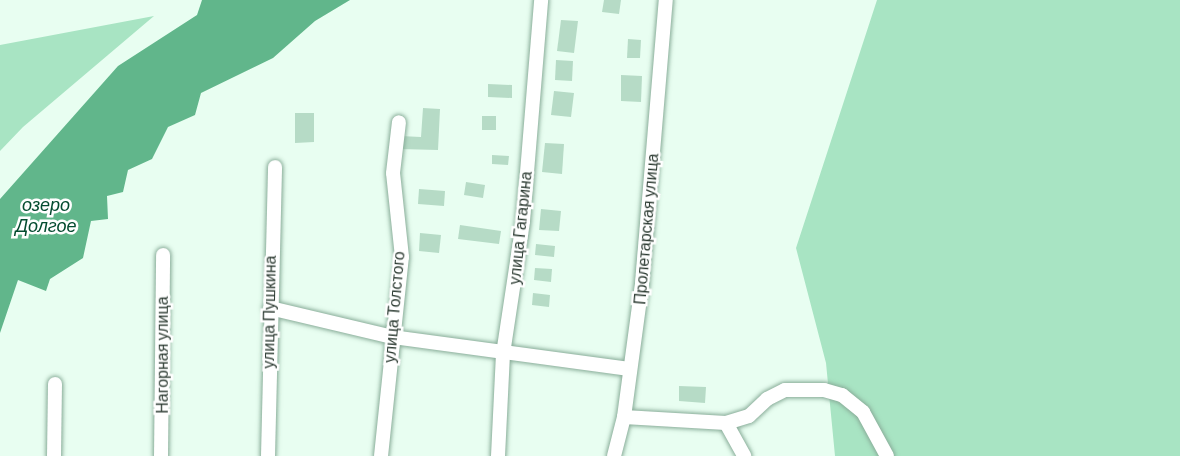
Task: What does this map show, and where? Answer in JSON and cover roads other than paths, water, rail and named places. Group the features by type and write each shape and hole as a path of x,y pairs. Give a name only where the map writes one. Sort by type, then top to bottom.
{"street":[{"name":"улица Гагарина","path":"498,456 504,354 523,221 541,0"},
{"name":"Пролетарская улица","path":"614,456 624,417 642,283 666,0"},
{"name":"улица Толстого","path":"381,456 402,257 393,174 399,122"},
{"name":"улица Пушкина","path":"268,456 275,167"},
{"name":"Нагорная улица","path":"161,456 163,255"},
{"path":"270,308 393,337 504,354 519,352 630,369"},
{"path":"54,456 55,384"},
{"path":"624,417 726,423 749,416 785,390 824,390 842,395 863,412 887,456"},
{"path":"726,423 744,456"}],"water":[{"name":"озеро Долгое","path":"202,0 350,0 315,21 273,58 201,93 195,115 168,127 152,159 128,170 123,192 107,196 108,219 91,221 83,258 50,279 46,291 18,280 0,333 0,199 118,66 197,15"}]}
